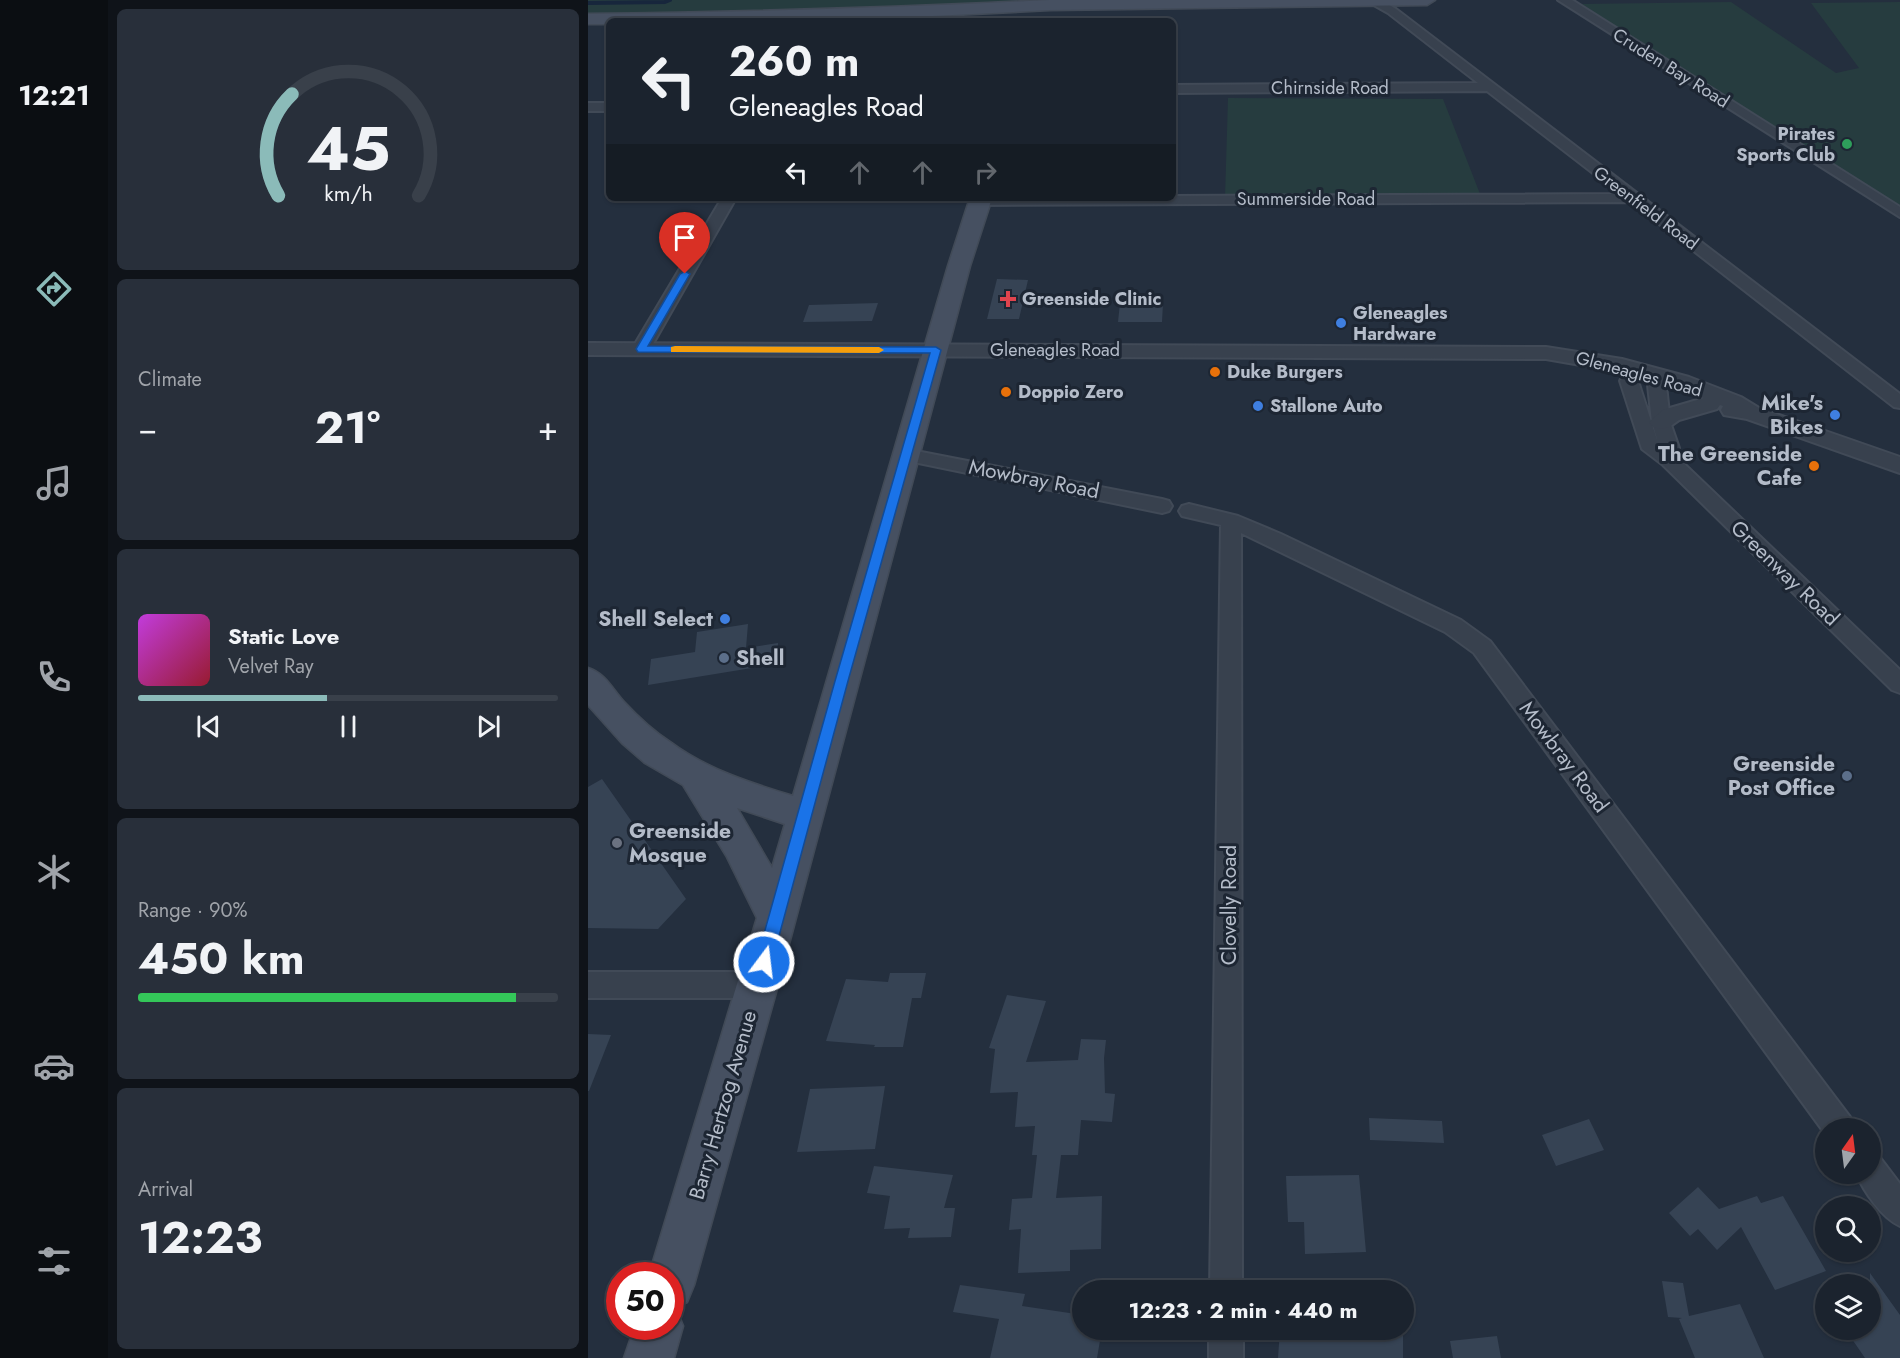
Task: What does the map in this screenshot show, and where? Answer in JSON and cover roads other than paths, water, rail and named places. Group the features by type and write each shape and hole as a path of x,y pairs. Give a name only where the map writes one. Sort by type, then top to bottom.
{"main road":[{"path":"1316,2 1351,0"},
{"path":"1417,0 1426,0"},
{"path":"829,15 1050,2 1376,2 1394,7 1426,0"},
{"path":"648,18 948,11 1050,2"},
{"path":"1037,18 1050,2"},
{"path":"948,11 989,14 1003,18"},
{"path":"588,19 606,19"},
{"name":"Barry Hertzog Avenue","path":"677,1262 758,985 804,814 979,201"},
{"path":"588,681 609,709 629,729 665,758 697,778 735,793 804,814"},
{"path":"697,778 735,834 760,880 776,917"},
{"path":"649,1358 654,1340"}],"street":[{"name":"Cruden Bay Road","path":"1564,0 1900,213"},
{"name":"Greenfield Road","path":"1394,7 1487,87 1900,404"},
{"name":"Chirnside Road","path":"1176,89 1487,87"},
{"path":"588,107 606,107"},
{"name":"Summerside Road","path":"1176,199 1632,198"},
{"path":"641,349 727,201"},
{"name":"Gleneagles Road","path":"588,349 1521,354 1550,364 1631,375 1724,398 1751,413"},
{"name":"Greenway Road","path":"1631,375 1650,448 1670,461 1900,684"},
{"path":"1655,382 1661,422 1670,448 1670,461"},
{"name":"Gleneagles Road","path":"1655,382 1709,404 1751,413 1900,465"},
{"path":"1661,422 1671,415 1709,404"},
{"name":"Mowbray Road","path":"906,455 1162,506"},
{"name":"Mowbray Road","path":"1190,511 1231,521 1454,626 1482,647 1832,1118"},
{"name":"Clovelly Road","path":"1226,1280 1231,521"},
{"path":"588,986 758,985"},
{"path":"1880,1184 1900,1210"},
{"path":"1226,1340 1226,1358"}],"waterway":[{"path":"588,3 665,2 670,0"}],"place":[{"name":"Pirates Sports Club","path":"1847,144"},
{"name":"Greenside Clinic","path":"1008,299"},
{"name":"Gleneagles Hardware","path":"1341,323"},
{"name":"Duke Burgers","path":"1215,372"},
{"name":"Doppio Zero","path":"1006,392"},
{"name":"Stallone Auto","path":"1258,406"},
{"name":"Mike's Bikes","path":"1835,415"},
{"name":"The Greenside Cafe","path":"1814,466"},
{"name":"Shell Select","path":"725,619"},
{"name":"Shell","path":"724,658"},
{"name":"Greenside Post Office","path":"1847,776"},
{"name":"Greenside Mosque","path":"617,843"}]}
